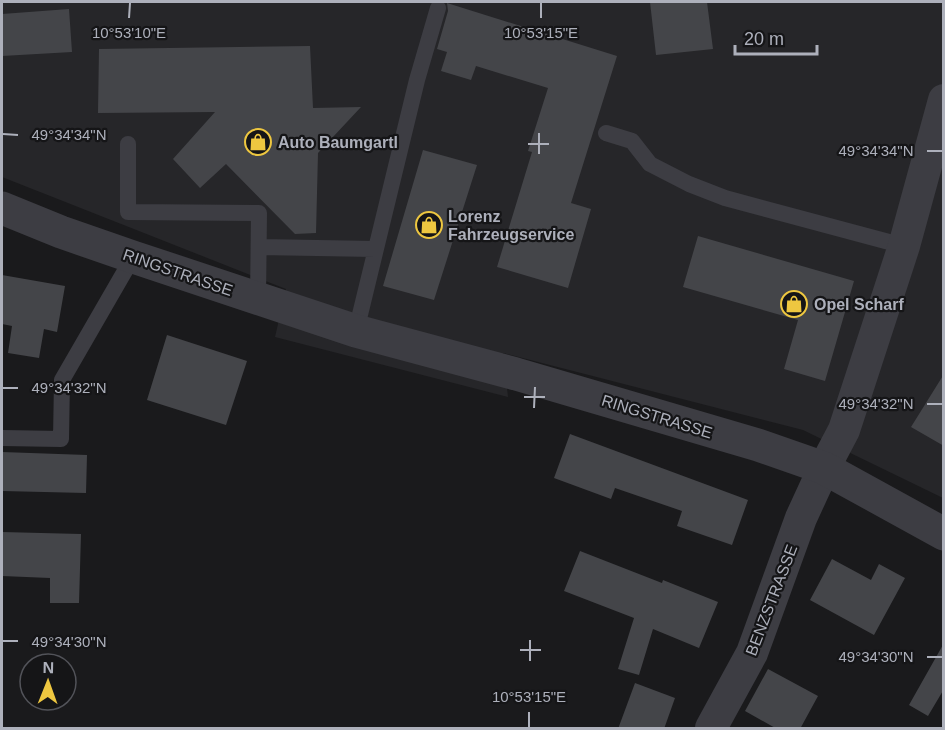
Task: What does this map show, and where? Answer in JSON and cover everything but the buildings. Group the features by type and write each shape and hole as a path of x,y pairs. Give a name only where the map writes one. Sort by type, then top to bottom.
{"street":[{"name":"BENZSTRASSE","path":"711,729 752,653 801,518 844,430 904,246 944,100"},
{"name":"RINGSTRASSE","path":"2,208 61,232 356,331 516,374 758,445 824,468 944,534"}],"lane":[{"path":"356,331 417,80 438,9"},
{"path":"606,133 632,141 650,164 689,184 724,198 904,246"},
{"path":"128,144 128,212 259,213 258,299"},
{"path":"259,247 375,249"},
{"path":"2,438 62,439 62,380 133,257"}],"shaded area":[{"path":"2,2 943,2 943,498 803,430 503,353 508,397 275,337 286,289 2,177"}],"place":[{"name":"Auto Baumgartl","path":"258,142"},
{"name":"Lorenz Fahrzeugservice","path":"429,225"},
{"name":"Opel Scharf","path":"794,304"}]}
